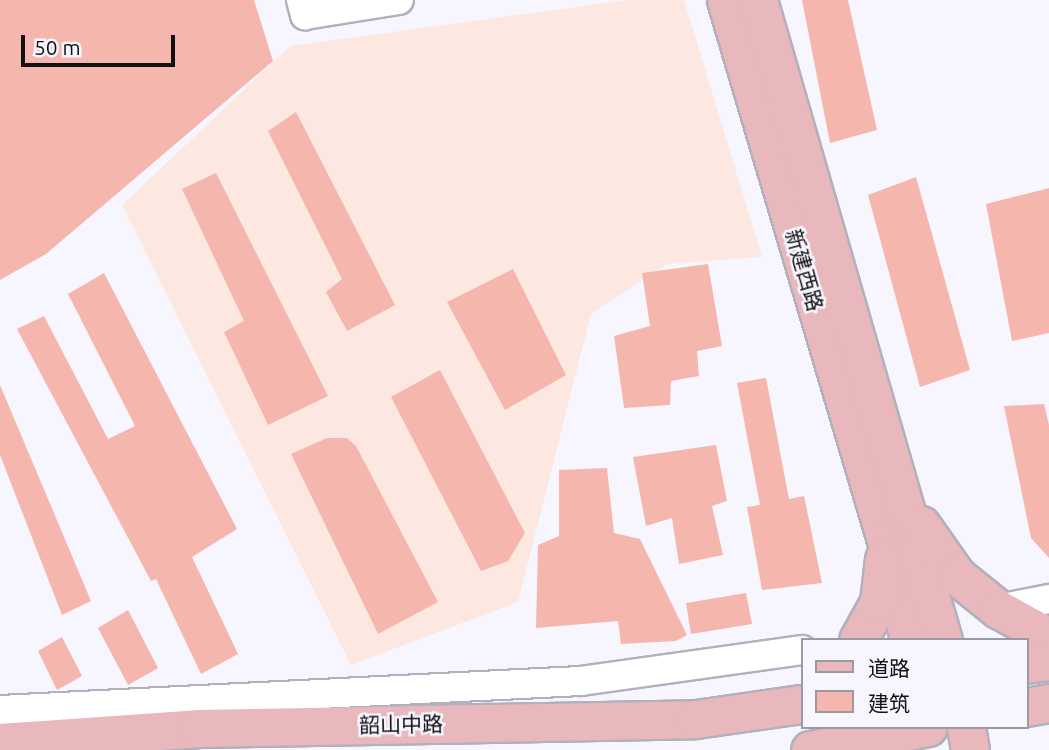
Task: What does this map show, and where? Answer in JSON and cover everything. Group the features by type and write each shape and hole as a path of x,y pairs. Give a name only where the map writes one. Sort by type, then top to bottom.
{"main road":[{"name":"新建西路","path":"726,0 886,540 909,638"},
{"name":"新建西路","path":"758,0 942,638"},
{"path":"904,501 957,576 998,609 1049,637"},
{"path":"859,638 879,602 886,540"},
{"path":"1028,664 1049,661"},
{"name":"韶山中路","path":"0,742 198,728 696,719 794,702"},
{"path":"1028,707 1049,703"},
{"path":"810,750 918,729"},
{"path":"934,729 939,750"},
{"path":"966,729 970,750"}],"street":[{"path":"301,0 305,15 399,0"},
{"path":"998,609 1049,599"},
{"path":"0,710 581,681 800,650"}],"shaded area":[{"path":"628,0 684,0 762,257 667,264 591,314 518,602 351,665 122,205 290,46"}],"building":[{"path":"0,0 254,0 273,61 46,254 0,280"},
{"path":"802,0 848,0 877,130 830,143"},
{"path":"296,112 395,305 347,331 326,292 342,279 268,131"},
{"path":"216,173 328,396 268,425 224,332 244,321 182,189"},
{"path":"916,177 970,370 920,387 868,195"},
{"path":"1049,188 1049,333 1012,341 986,204"},
{"path":"708,264 722,346 697,351 699,376 671,381 670,405 624,408 614,336 650,326 642,273"},
{"path":"513,269 566,375 505,410 447,302"},
{"path":"104,273 237,529 192,557 238,654 201,674 156,579 151,581 17,329 44,316 108,439 135,426 68,294"},
{"path":"440,370 525,533 508,561 481,571 391,397"},
{"path":"766,378 789,499 804,496 822,583 762,590 747,507 760,505 737,383"},
{"path":"0,385 91,601 62,615 0,455"},
{"path":"1044,404 1049,425 1049,558 1031,538 1004,406"},
{"path":"327,438 347,438 356,446 438,602 378,634 291,454"},
{"path":"716,445 727,501 712,506 723,555 679,564 672,518 646,526 633,457"},
{"path":"607,468 614,533 640,539 687,635 676,641 621,644 618,621 536,628 538,545 559,536 559,470"},
{"path":"746,593 752,624 691,634 686,603"},
{"path":"128,610 158,668 128,685 98,628"},
{"path":"62,637 82,676 57,690 38,651"}]}
